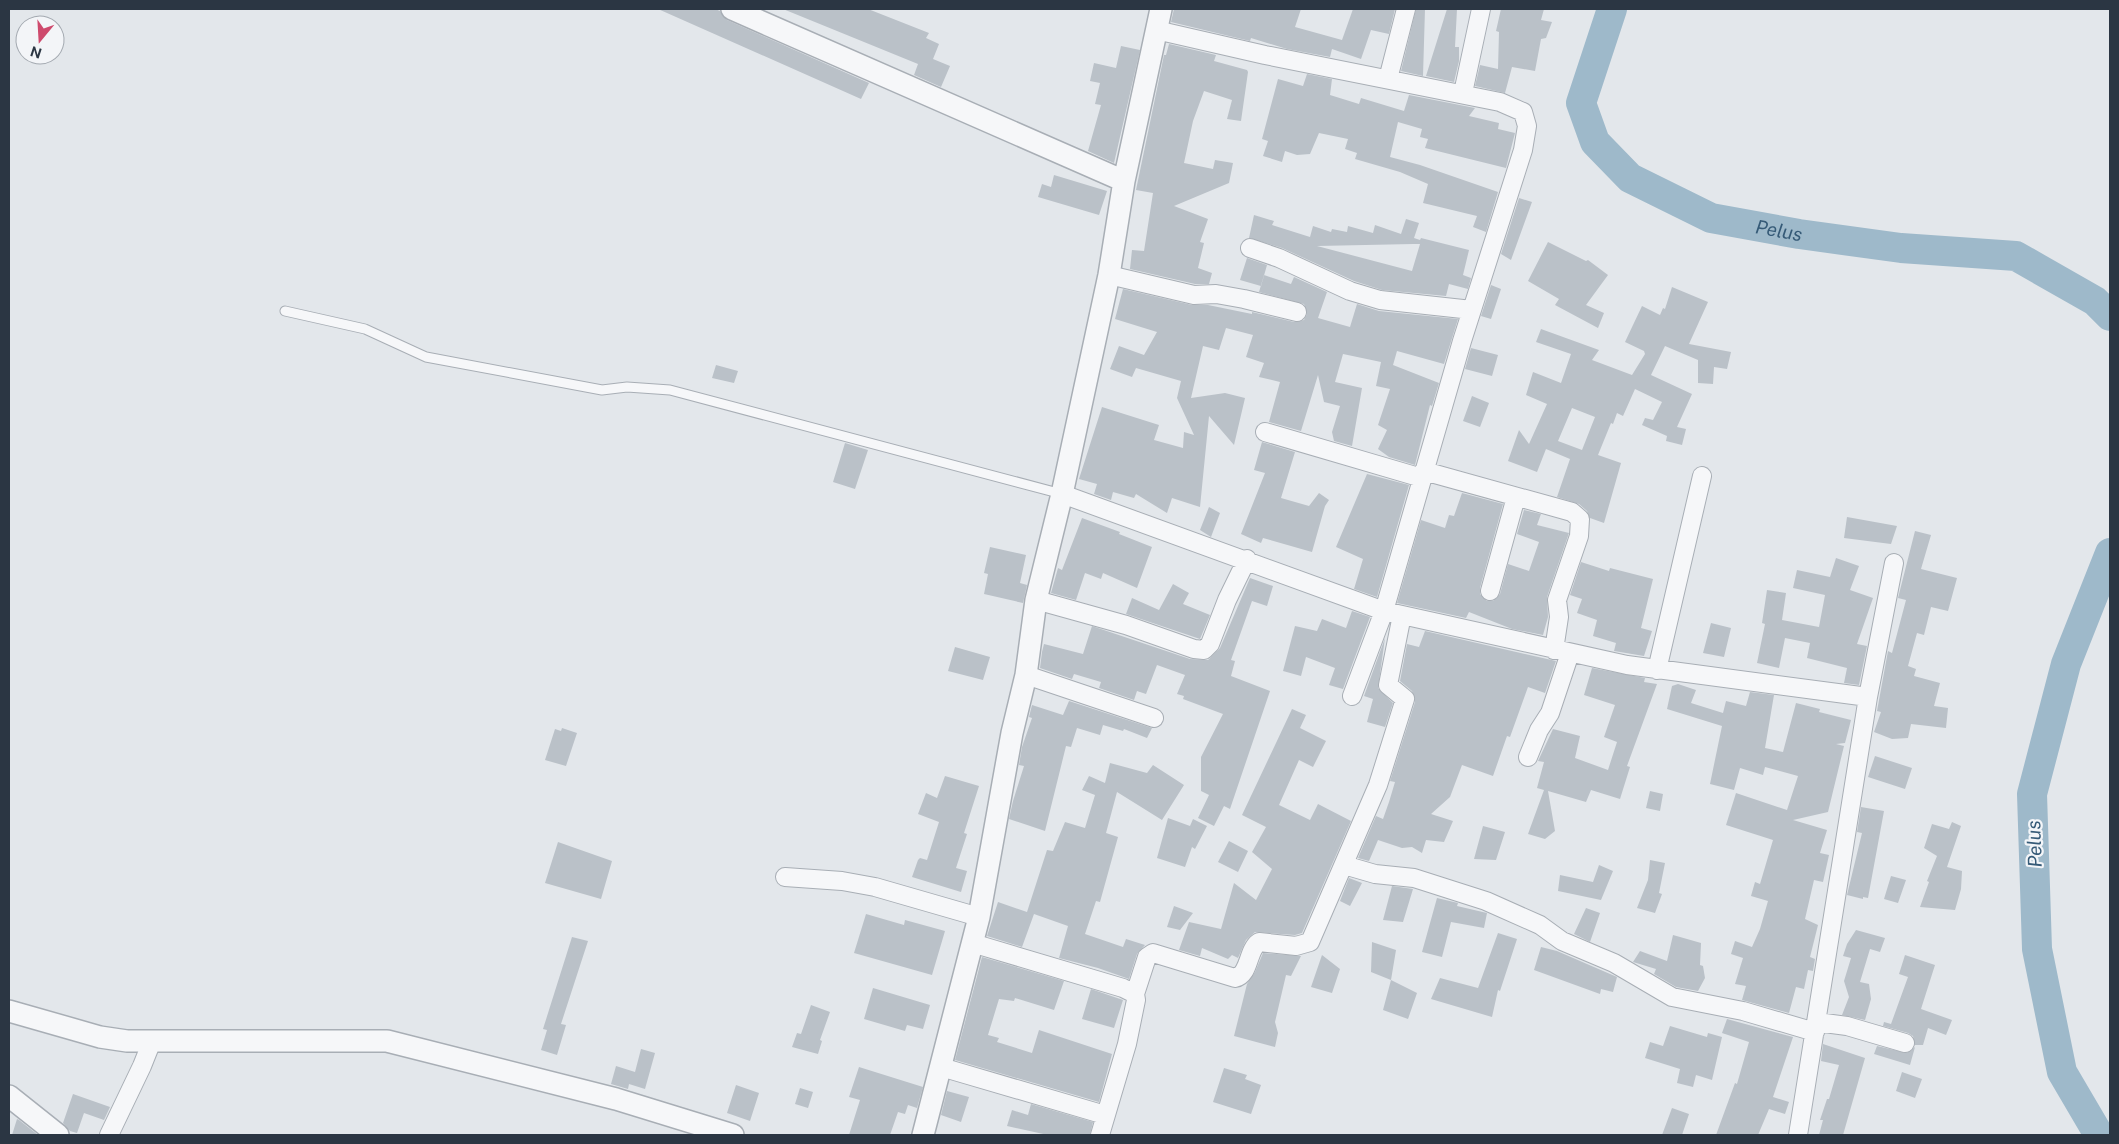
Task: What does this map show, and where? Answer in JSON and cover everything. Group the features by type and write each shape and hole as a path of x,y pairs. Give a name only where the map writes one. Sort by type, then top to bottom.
{"street":[{"path":"732,9 1124,181"},
{"path":"923,1135 979,917 1012,733 1026,675 1036,600 1062,494 1109,275 1124,181 1161,9"},
{"path":"1388,79 1406,9"},
{"path":"1463,93 1481,9"},
{"path":"1156,30 1265,55 1463,93 1500,102 1522,112 1527,126 1523,150 1472,310 1384,611 1352,696"},
{"path":"1250,248 1279,258 1306,273 1357,294 1407,304 1472,310"},
{"path":"1109,275 1194,295 1216,294 1244,298 1297,312"},
{"path":"1265,432 1423,475 1572,512 1580,519 1579,536 1557,600 1562,652 1550,713 1538,730 1528,757"},
{"path":"1657,670 1702,476"},
{"path":"1062,494 1247,559 1384,611 1562,652 1657,670 1868,697"},
{"path":"1490,591 1516,497"},
{"path":"1036,600 1126,625 1194,649 1204,650 1210,644 1227,600 1247,559"},
{"path":"1798,1135 1868,697 1894,563"},
{"path":"1100,1135 1127,1044 1136,1000 1135,994 1147,957 1153,952 1235,978 1242,974 1254,948 1259,942 1296,946 1307,945 1312,939 1378,786 1405,699 1388,685 1402,615"},
{"path":"1026,675 1154,718"},
{"path":"1344,865 1375,874 1414,878 1486,901 1540,925 1562,941 1614,963 1672,996 1816,1027 1847,1026 1905,1043"},
{"path":"785,877 842,881 875,887 979,917"},
{"path":"972,943 1122,988 1135,994"},
{"path":"9,1011 100,1037 127,1041 387,1041 616,1099 733,1135"},
{"path":"109,1135 147,1057 152,1040"},
{"path":"941,1066 1105,1115"},
{"path":"9,1096 58,1135"}],"lane":[{"path":"284,311 365,329 426,357 602,390 627,387 670,390 1062,494"}],"building":[{"path":"658,9 715,9 720,11 727,20 869,83 861,99"},
{"path":"783,9 868,9 929,33 926,38 939,44 933,59 950,66 941,87 914,75 918,64"},
{"path":"1174,9 1301,9 1295,27 1342,40 1353,9 1395,9 1389,34 1371,30 1361,59 1332,49 1330,57 1287,49 1251,38 1250,41 1171,22"},
{"path":"1416,9 1425,9 1423,76 1401,71"},
{"path":"1447,9 1457,9 1455,47 1459,47 1459,61 1454,82 1426,76"},
{"path":"1501,9 1544,9 1541,20 1552,22 1546,38 1541,39 1535,71 1512,67 1505,93 1475,86 1480,65 1498,69 1499,32 1496,31"},
{"path":"1169,44 1216,55 1214,61 1247,70 1248,72 1241,121 1227,119 1232,100 1204,91 1193,121 1184,163 1213,169 1215,160 1233,163 1229,183 1174,206 1208,219 1200,242 1204,243 1198,268 1212,273 1209,284 1195,284 1130,269 1132,250 1144,251 1153,193 1136,190 1164,55 1166,55"},
{"path":"1121,46 1140,50 1114,163 1088,151 1101,105 1095,104 1100,83 1090,81 1094,63 1116,68"},
{"path":"1307,74 1332,79 1330,95 1359,104 1361,98 1404,111 1409,95 1475,108 1469,116 1499,123 1498,129 1515,133 1506,168 1425,148 1428,139 1420,137 1422,129 1398,122 1390,157 1420,165 1498,192 1486,232 1473,227 1477,216 1423,203 1428,184 1400,172 1355,159 1357,153 1345,149 1348,139 1319,133 1310,154 1297,155 1285,151 1282,162 1263,156 1268,141 1262,139 1278,79 1303,86"},
{"path":"1054,175 1107,191 1099,215 1038,197 1042,184 1051,187"},
{"path":"1519,198 1532,202 1511,260 1501,254"},
{"path":"1254,215 1274,221 1272,225 1310,237 1313,226 1331,232 1332,229 1347,232 1348,226 1373,233 1375,225 1401,234 1406,219 1419,223 1414,238 1469,250 1463,275 1471,278 1468,289 1449,284 1446,296 1382,290 1354,281 1282,248 1249,238","holes":["1413,244 1420,244 1412,271 1317,246"]},
{"path":"1548,242 1586,261 1588,260 1608,275 1586,305 1604,313 1598,328 1555,305 1559,299 1528,281"},
{"path":"1247,258 1267,265 1261,286 1240,280"},
{"path":"1264,275 1291,284 1294,277 1327,292 1318,318 1350,327 1357,304 1379,311 1458,319 1444,364 1397,351 1393,365 1439,383 1432,406 1430,405 1415,465 1389,457 1378,449 1387,430 1378,425 1390,389 1376,386 1381,362 1343,354 1335,382 1362,388 1352,446 1334,441 1332,432 1340,406 1324,402 1318,375 1301,431 1269,422 1280,382 1259,377 1264,363 1246,357 1253,335 1226,328 1219,350 1203,346 1191,398 1225,393 1245,398 1234,445 1209,416 1200,507 1172,498 1167,513 1136,494 1134,498 1113,492 1111,500 1094,494 1097,484 1079,479 1102,407 1159,425 1154,440 1183,448 1184,432 1194,435 1177,398 1181,381 1136,368 1132,377 1110,369 1119,346 1144,355 1157,332 1115,319 1123,289 1192,305 1208,305 1252,314 1252,312 1294,322 1304,320 1307,314 1304,304 1259,292"},
{"path":"1491,285 1501,289 1491,319 1481,316"},
{"path":"1672,287 1708,302 1689,344 1731,352 1727,369 1714,367 1713,384 1698,383 1698,360 1665,346 1651,375 1692,394 1677,427 1686,429 1682,445 1666,441 1667,436 1642,425 1645,418 1653,420 1662,402 1635,389 1623,416 1617,413 1613,424 1611,423 1598,455 1621,463 1604,523 1590,518 1587,511 1579,504 1557,497 1570,459 1546,449 1537,472 1508,461 1519,430 1529,444 1547,404 1526,395 1533,372 1561,383 1571,354 1536,342 1541,329 1599,350 1592,360 1632,375 1645,354 1644,351 1625,342 1642,306 1660,315 1663,308 1665,309","holes":["1572,408 1595,417 1582,450 1558,441"]},
{"path":"1471,348 1498,355 1492,376 1465,369"},
{"path":"716,365 738,371 734,383 712,378"},
{"path":"1472,396 1489,403 1480,427 1463,421"},
{"path":"1262,442 1295,452 1281,498 1309,506 1319,493 1329,500 1325,506 1312,552 1263,538 1261,543 1241,534 1265,473 1254,470"},
{"path":"845,443 868,450 855,489 833,482"},
{"path":"1367,474 1409,485 1377,597 1354,589 1363,559 1336,547"},
{"path":"1462,493 1503,504 1480,588 1480,594 1487,601 1493,601 1500,594 1508,564 1529,571 1539,542 1517,534 1524,510 1541,514 1537,525 1569,533 1547,597 1548,617 1543,635 1512,629 1469,612 1466,618 1397,603 1421,520 1445,528 1449,515 1454,516"},
{"path":"1209,507 1220,513 1211,537 1200,530"},
{"path":"1847,517 1897,526 1891,544 1844,538"},
{"path":"1082,518 1120,532 1119,534 1152,547 1137,588 1103,573 1101,579 1085,573 1076,600 1051,593 1058,568 1062,570"},
{"path":"1915,531 1931,535 1921,569 1957,578 1948,611 1931,607 1924,635 1917,633 1908,666 1916,669 1914,676 1940,683 1934,706 1948,708 1946,728 1911,724 1908,738 1892,739 1874,732 1881,712 1877,711 1888,651 1892,653 1906,600 1898,598"},
{"path":"990,547 1026,555 1020,583 1027,585 1023,603 984,594 988,574 984,573"},
{"path":"1836,558 1859,566 1850,590 1873,598 1857,644 1867,646 1859,685 1844,683 1847,668 1807,658 1810,643 1785,638 1779,668 1757,663 1765,624 1762,623 1767,590 1786,593 1782,620 1819,627 1825,595 1793,588 1797,570 1830,577"},
{"path":"1581,562 1609,571 1610,568 1653,579 1641,628 1652,631 1644,656 1614,651 1616,643 1593,636 1597,620 1577,613 1582,599 1570,595"},
{"path":"1250,578 1273,586 1267,606 1252,601 1231,660 1235,661 1231,676 1270,691 1230,809 1224,806 1214,826 1198,818 1209,795 1201,791 1201,757 1223,714 1183,699 1184,696 1177,694 1185,675 1157,665 1146,694 1137,691 1134,700 1099,688 1101,682 1074,674 1072,679 1040,668 1042,652 1044,644 1083,654 1092,626 1190,659 1208,660 1220,648"},
{"path":"1173,584 1189,593 1183,604 1210,615 1200,639 1126,614 1132,598 1159,610"},
{"path":"1352,611 1370,617 1343,689 1329,685 1335,668 1306,657 1301,676 1283,671 1295,626 1317,631 1322,619 1346,628"},
{"path":"1711,623 1731,628 1724,657 1703,653"},
{"path":"1425,631 1556,661 1545,693 1528,687 1510,737 1507,736 1493,776 1462,765 1450,797 1431,814 1453,821 1444,842 1426,840 1422,853 1412,847 1402,848 1378,840 1369,861 1358,858 1376,816 1383,819 1395,782 1390,781 1415,702 1412,691 1400,681 1407,644 1419,647"},
{"path":"1385,638 1378,688 1393,703 1385,727 1367,722 1373,699 1364,696"},
{"path":"955,647 990,657 983,680 948,671"},
{"path":"1592,668 1645,678 1644,682 1657,684 1627,766 1630,767 1620,799 1591,790 1586,802 1548,791 1555,831 1545,839 1528,834 1544,790 1537,788 1544,762 1538,761 1553,729 1580,736 1575,758 1608,770 1617,742 1604,737 1615,705 1584,695"},
{"path":"1678,684 1696,690 1691,703 1723,713 1726,701 1746,706 1750,692 1774,695 1765,748 1783,752 1796,703 1820,709 1819,712 1851,720 1845,743 1836,744 1844,746 1828,812 1793,820 1827,830 1820,853 1829,855 1823,882 1814,880 1805,919 1818,925 1810,957 1815,959 1813,971 1808,970 1804,989 1796,987 1789,1013 1742,1000 1746,986 1735,984 1743,958 1731,954 1735,941 1752,947 1760,929 1768,901 1751,896 1755,882 1760,884 1773,840 1726,825 1736,793 1787,810 1798,776 1765,767 1763,775 1740,768 1734,790 1710,784 1722,726 1667,709 1672,686"},
{"path":"1069,701 1152,728 1147,738 1124,729 1123,731 1103,725 1100,735 1077,728 1071,747 1066,746 1045,831 1009,819 1024,766 1019,765 1022,747 1032,718 1029,717 1032,705 1063,715"},
{"path":"1292,709 1306,715 1300,728 1326,741 1313,767 1299,760 1279,805 1310,820 1318,804 1351,821 1302,933 1295,935 1255,932 1246,940 1238,958 1232,955 1228,959 1202,948 1200,956 1179,950 1189,922 1221,929 1234,883 1256,900 1272,869 1252,852 1266,827 1242,815"},
{"path":"562,728 577,733 566,766 545,760 555,729 561,731"},
{"path":"1875,756 1912,768 1905,789 1868,777"},
{"path":"1110,763 1147,773 1153,765 1184,785 1162,820 1117,792 1106,833 1118,837 1100,902 1096,901 1085,934 1123,947 1126,939 1145,945 1137,954 1129,979 1098,968 1059,958 1068,926 1034,914 1022,947 987,936 998,902 1027,912 1047,850 1053,851 1065,822 1085,828 1095,795 1082,790 1089,776 1105,783"},
{"path":"945,776 979,786 964,833 967,834 956,868 967,871 961,892 912,877 918,860 920,858 927,860 939,822 918,814 926,793 937,798"},
{"path":"1650,791 1663,794 1660,811 1646,808"},
{"path":"1861,807 1884,811 1868,898 1863,897 1863,899 1847,895 1862,833 1857,832"},
{"path":"1168,818 1190,826 1193,819 1207,826 1195,849 1192,847 1185,867 1157,858"},
{"path":"1952,822 1961,826 1947,867 1962,871 1961,889 1955,910 1920,907 1929,882 1927,881 1937,856 1924,848 1932,824 1949,829"},
{"path":"1483,826 1505,832 1496,860 1474,859"},
{"path":"1229,841 1248,851 1238,872 1218,862"},
{"path":"558,842 612,861 601,899 545,883"},
{"path":"1650,860 1665,863 1659,893 1662,894 1655,913 1637,908 1648,880"},
{"path":"1599,865 1613,871 1601,900 1558,891 1560,875 1593,882"},
{"path":"1891,876 1906,880 1898,903 1884,899"},
{"path":"1349,878 1362,883 1350,906 1340,901"},
{"path":"1392,886 1413,889 1403,922 1383,920"},
{"path":"1437,898 1458,903 1457,906 1487,913 1484,928 1451,922 1442,957 1422,952"},
{"path":"1174,906 1193,913 1180,930 1167,927"},
{"path":"1586,908 1600,913 1590,942 1574,934"},
{"path":"866,914 904,925 905,920 945,931 932,975 854,953"},
{"path":"1856,930 1885,938 1880,952 1870,949 1860,982 1869,984 1871,999 1865,1020 1842,1015 1849,997 1844,981 1851,958 1843,956 1847,944"},
{"path":"1498,933 1517,939 1500,991 1498,990 1492,1017 1431,999 1440,978 1478,988"},
{"path":"1673,935 1701,943 1700,965 1703,966 1705,978 1698,991 1676,987 1654,974 1656,969 1633,962 1640,951 1667,961"},
{"path":"572,937 588,941 561,1024 566,1025 557,1055 541,1050 547,1030 543,1029"},
{"path":"1372,942 1396,950 1391,980 1371,972"},
{"path":"1541,947 1557,951 1617,977 1613,992 1601,989 1600,994 1534,970"},
{"path":"1263,953 1301,956 1291,976 1286,975 1275,1022 1278,1033 1275,1047 1234,1036 1247,984 1255,972"},
{"path":"1322,955 1340,969 1332,993 1311,987"},
{"path":"1905,955 1935,965 1921,1009 1952,1020 1946,1035 1928,1028 1923,1045 1915,1045 1913,1036 1908,1033 1883,1026 1884,1022 1891,1024 1908,977 1899,974"},
{"path":"982,957 1064,981 1054,1010 1015,998 1014,1001 999,999 988,1035 999,1038 997,1042 1032,1053 1039,1030 1112,1054 1099,1102 955,1060"},
{"path":"1391,980 1417,993 1408,1019 1383,1010"},
{"path":"873,988 930,1005 923,1029 907,1025 905,1031 864,1019"},
{"path":"1091,989 1123,1000 1114,1028 1082,1019"},
{"path":"811,1005 830,1012 820,1040 822,1041 818,1054 792,1047 797,1033 801,1034"},
{"path":"1727,1019 1793,1037 1773,1097 1789,1102 1785,1114 1769,1109 1758,1135 1716,1135 1735,1083 1737,1084 1749,1042 1722,1033"},
{"path":"1670,1026 1707,1037 1708,1033 1722,1037 1712,1080 1696,1075 1693,1087 1677,1083 1680,1069 1645,1058 1650,1042 1663,1046"},
{"path":"1823,1044 1865,1058 1843,1135 1819,1135 1823,1120 1820,1120 1827,1099 1829,1099 1839,1065 1821,1061"},
{"path":"1877,1046 1907,1053 1915,1047 1910,1065 1874,1054"},
{"path":"641,1049 655,1053 645,1089 629,1084 628,1089 611,1084 616,1066 635,1072"},
{"path":"859,1067 923,1087 917,1108 908,1105 905,1114 898,1112 890,1135 849,1135 860,1100 849,1097"},
{"path":"1224,1068 1247,1075 1245,1079 1261,1085 1251,1114 1213,1102"},
{"path":"1902,1072 1922,1079 1915,1098 1896,1091"},
{"path":"736,1085 759,1093 750,1121 727,1113"},
{"path":"800,1088 813,1092 808,1108 795,1104"},
{"path":"947,1091 969,1097 961,1122 941,1115"},
{"path":"73,1094 110,1107 104,1120 84,1113 77,1133 70,1131 63,1123"},
{"path":"1031,1104 1093,1122 1090,1135 1048,1135 1007,1126 1012,1110 1028,1115"},
{"path":"1672,1108 1689,1114 1682,1135 1662,1135"},
{"path":"17,1119 19,1120 38,1135 12,1135"}],"waterway":[{"name":"Pelus","path":"1612,9 1581,103 1595,142 1630,178 1711,218 1799,234 1901,248 2016,256 2095,301 2110,316"},
{"name":"Pelus","path":"2099,1135 2062,1072 2037,949 2032,794 2066,664 2110,553"}]}
